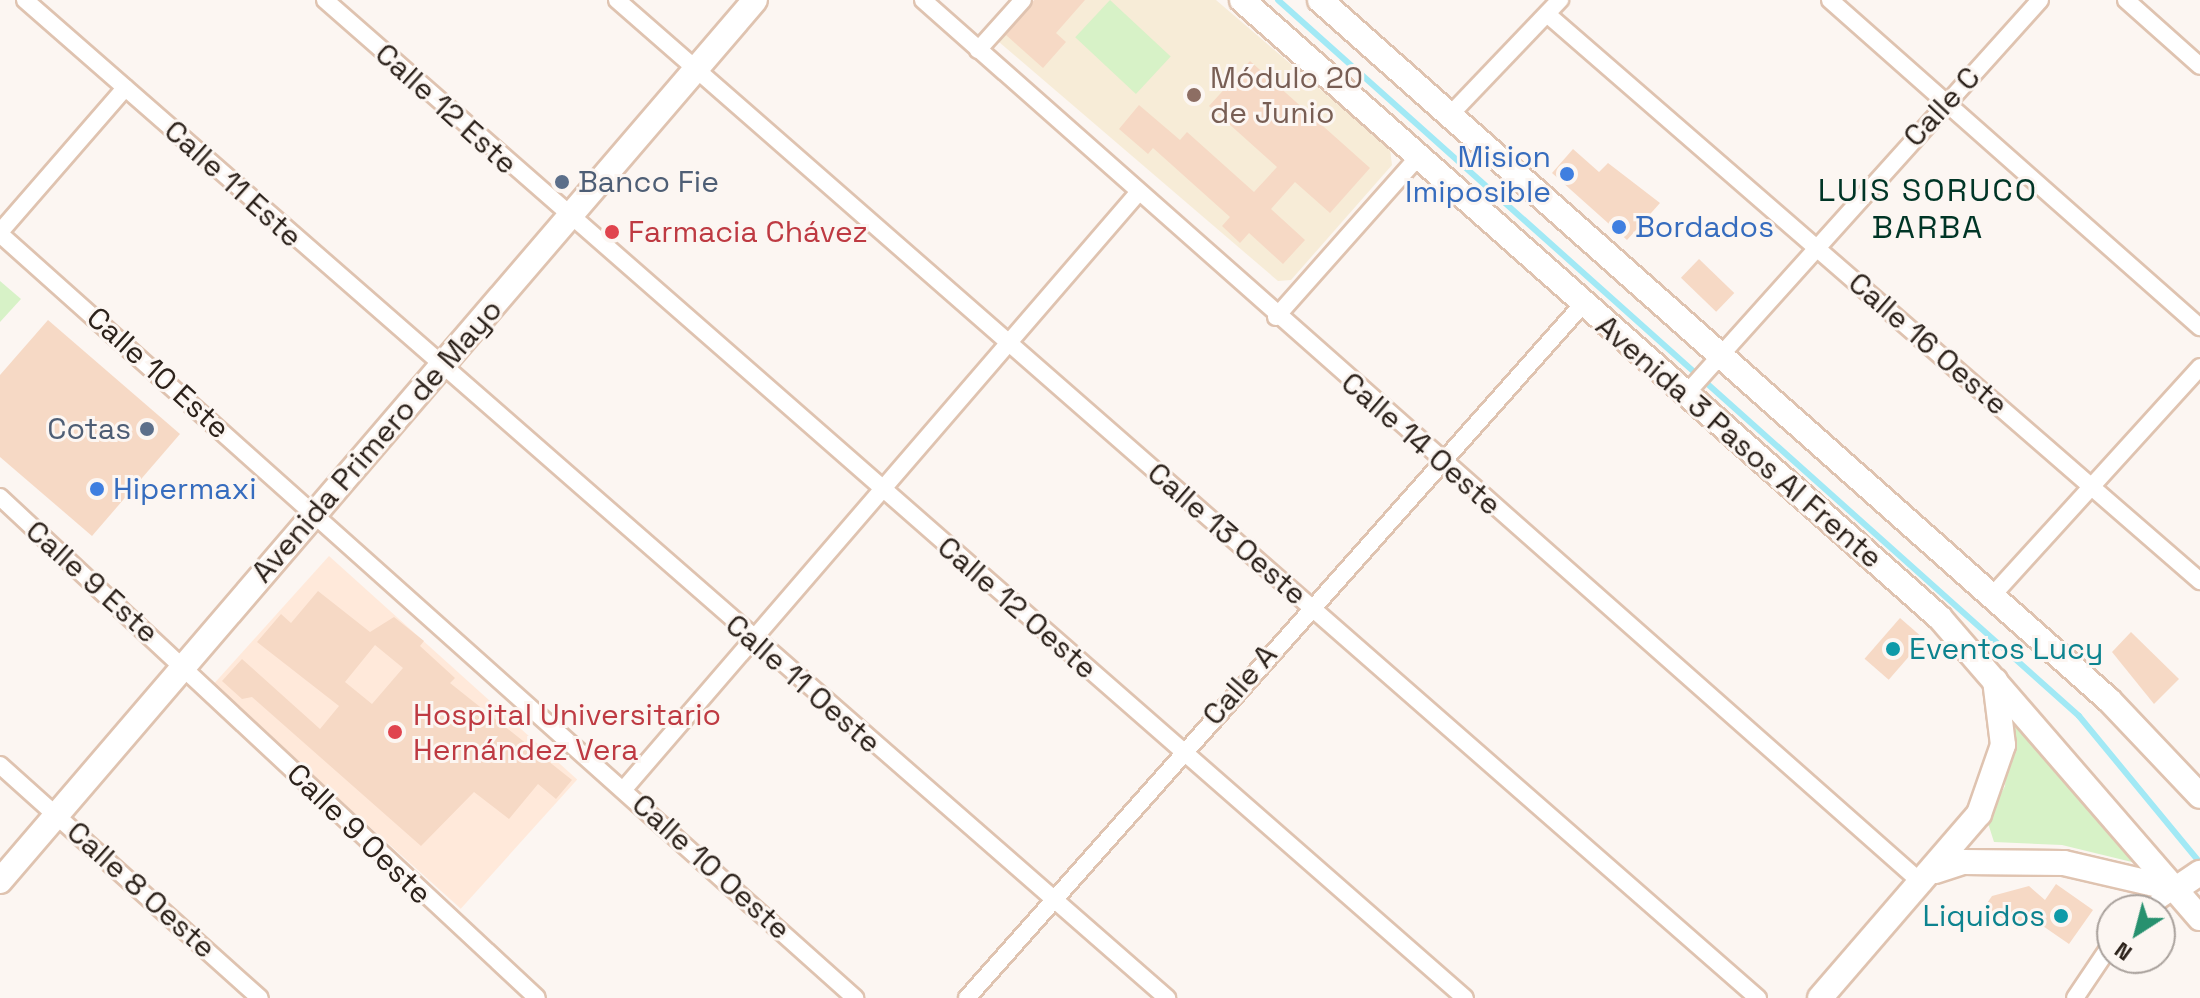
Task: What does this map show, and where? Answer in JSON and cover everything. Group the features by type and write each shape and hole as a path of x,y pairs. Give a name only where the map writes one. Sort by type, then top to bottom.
{"main road":[{"name":"Avenida Primero de Mayo","path":"0,881 755,0"},
{"name":"Avenida 3 Pasos Al Frente","path":"1242,0 1582,305 1700,375 1991,597 2109,700 2200,796"},
{"name":"Avenida 3 Pasos Al Frente","path":"1320,0 1449,116 1993,673 2189,880 2200,918"},
{"path":"1820,998 1929,877 1995,781 2003,709 1993,673"},
{"path":"1929,877 1963,862 2064,863 2189,880"}],"street":[{"name":"Calle 11 Este","path":"25,0 440,367"},
{"name":"Calle 12 Este","path":"325,0 568,218"},
{"name":"Calle 13 Oeste","path":"617,0 1758,998"},
{"name":"Calle 14 Oeste","path":"923,0 1137,194 1439,460 1929,877"},
{"path":"978,50 1023,0"},
{"path":"1449,116 1560,0"},
{"path":"1830,0 2200,327"},
{"name":"Calle C","path":"1700,375 1814,245 2040,0"},
{"path":"2126,0 2200,66"},
{"name":"Calle 16 Oeste","path":"1547,14 2200,581"},
{"path":"0,233 125,88"},
{"path":"1276,317 1417,158"},
{"path":"624,789 1137,194"},
{"name":"Calle 12 Oeste","path":"568,218 1465,998"},
{"name":"Calle 10 Este","path":"0,233 316,513"},
{"name":"Calle A","path":"967,998 1050,897 1439,460 1582,305"},
{"name":"Calle 11 Oeste","path":"440,367 752,641 1167,998"},
{"path":"1991,597 2200,367"},
{"name":"Calle 9 Este","path":"0,497 185,666"},
{"name":"Calle 10 Oeste","path":"316,513 855,998"},
{"name":"Calle 9 Oeste","path":"185,666 537,998"},
{"name":"Calle 8 Oeste","path":"0,765 260,998"},
{"path":"2169,894 2189,880"},
{"path":"2075,998 2096,967"}],"shaded area":[{"name":"Módulo 20 de Junio","path":"1036,0 1216,0 1390,149 1392,165 1291,280 1278,281 999,42"},
{"name":"Hospital Universitario Hernández Vera","path":"329,556 577,779 461,909 213,685"}],"green space":[{"path":"1110,0 1171,57 1136,94 1075,37"},
{"path":"0,281 21,299 0,322"},
{"path":"2009,710 2136,863 2062,845 1994,842 1987,820 2005,786"}],"building":[{"path":"1034,0 1085,0 1056,33 1066,42 1043,68 1006,35"},
{"path":"1250,61 1370,168 1330,213 1295,182 1271,209 1305,240 1283,264 1249,233 1240,243 1222,226 1230,217 1153,148 1148,154 1119,129 1139,105 1180,140 1187,132 1254,192 1277,167 1209,106"},
{"path":"1573,149 1599,172 1608,163 1660,203 1627,240 1552,173"},
{"path":"1699,259 1734,293 1716,312 1681,278"},
{"path":"48,320 180,434 92,536 0,457 0,375"},
{"name":"Hospital Universitario Hernández Vera","path":"318,591 370,632 394,617 424,641 420,646 455,678 450,683 572,780 556,799 538,784 509,819 474,792 421,846 252,697 242,699 222,681 242,659 320,729 339,706 257,642 281,614 291,623","holes":["375,645 403,668 372,704 345,682"]},
{"name":"Eventos Lucy","path":"1900,618 1924,639 1889,680 1865,659"},
{"path":"2131,632 2179,679 2154,704 2112,652"},
{"path":"2056,884 2093,910 2069,944 2027,915 2017,929 1985,906 1992,896 2029,886 2045,900"}],"waterway":[{"path":"1278,0 2079,716 2200,863"}],"place":[{"name":"Módulo 20 de Junio","path":"1194,95"},
{"name":"Mision Imiposible","path":"1567,174"},
{"name":"Banco Fie","path":"562,182"},
{"name":"Bordados","path":"1619,227"},
{"name":"Farmacia Chávez","path":"612,232"},
{"name":"Cotas","path":"147,429"},
{"name":"Hipermaxi","path":"97,489"},
{"name":"Eventos Lucy","path":"1893,649"},
{"name":"Hospital Universitario Hernández Vera","path":"395,732"},
{"name":"Liquidos","path":"2061,916"}],"district":[{"name":"LUIS SORUCO BARBA","path":"1928,210"}]}
